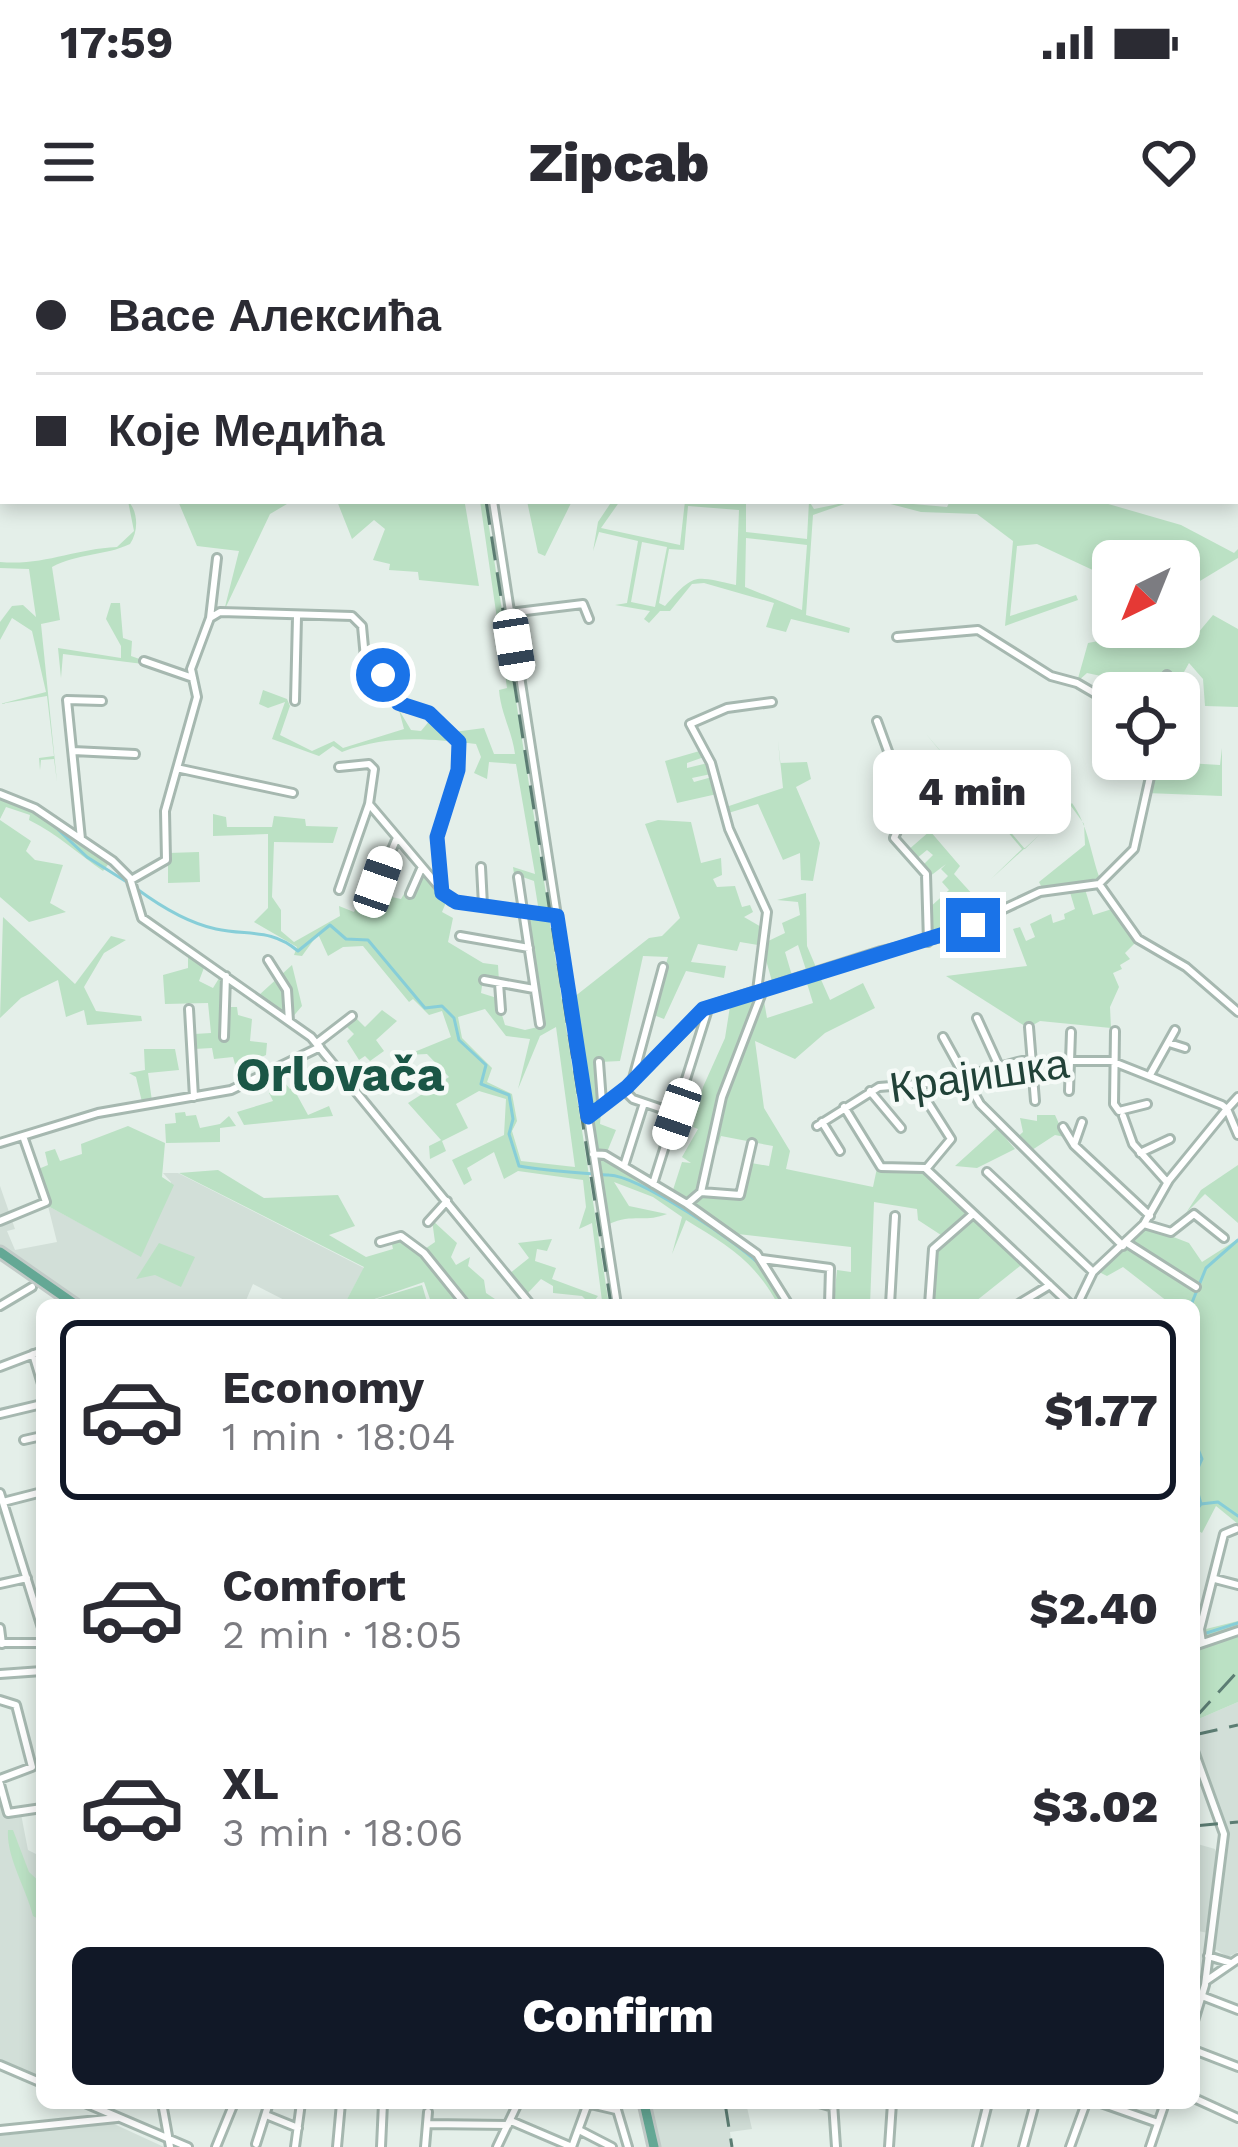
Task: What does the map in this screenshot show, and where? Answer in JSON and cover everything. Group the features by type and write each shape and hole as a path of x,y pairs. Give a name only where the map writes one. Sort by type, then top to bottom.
{"main road":[{"path":"0,1252 67,1299"},
{"path":"645,2109 653,2147"}],"street":[{"path":"493,504 616,1299"},
{"path":"131,881 166,860 165,811 181,769 197,698 193,678 210,618 217,558"},
{"path":"509,613 583,604 589,619"},
{"path":"210,618 220,612 356,617 362,626 364,667 377,672 398,703 425,711 454,735 458,770 437,837 442,893"},
{"path":"295,701 297,616"},
{"path":"897,638 984,632 1051,676 1092,692"},
{"path":"144,661 193,678"},
{"path":"377,672 402,664"},
{"path":"81,839 67,700 102,701"},
{"path":"687,1204 701,1192 722,1097 760,991 767,914 738,850 711,763 690,724 727,708 772,702"},
{"path":"877,721 908,806 894,838 928,878 928,942"},
{"path":"73,751 135,754"},
{"path":"338,766 373,768 369,804 339,890"},
{"path":"181,769 292,793"},
{"path":"588,1117 632,1082 709,1006 881,951 928,942 1040,892 1099,884 1134,849 1149,780"},
{"path":"0,794 35,808 81,839 131,881 137,912 150,925 319,1045 526,1299"},
{"path":"369,804 452,901 557,916"},
{"path":"372,896 396,840"},
{"path":"481,868 483,905"},
{"path":"410,894 421,869"},
{"path":"518,877 540,1024"},
{"path":"1099,884 1138,939 1186,967 1238,1012"},
{"path":"460,936 529,948"},
{"path":"268,960 287,990 289,1021"},
{"path":"632,1082 663,967"},
{"path":"224,1037 226,976"},
{"path":"484,980 535,989"},
{"path":"500,983 501,1010"},
{"path":"653,1184 709,1006"},
{"path":"190,1009 194,1097"},
{"path":"0,1143 98,1113 240,1088 319,1045 352,1016"},
{"path":"977,1018 998,1064"},
{"path":"1029,1027 1035,1101"},
{"path":"1150,1073 1175,1030"},
{"path":"1115,1031 1110,1084 1140,1153 1168,1182"},
{"path":"1070,1091 1071,1032"},
{"path":"944,1037 962,1075 1011,1140 1125,1245 1196,1287"},
{"path":"1168,1043 1185,1048"},
{"name":"Крајишка","path":"840,1150 819,1124 844,1107 875,1091 998,1064 1114,1061 1227,1109"},
{"path":"599,1062 602,1102"},
{"path":"844,1107 852,1127 885,1170 926,1168 951,1139 923,1095 923,1084"},
{"path":"623,1089 644,1103 677,1114"},
{"path":"875,1091 901,1129"},
{"path":"1077,1299 1093,1272 1144,1224 1168,1182 1238,1097"},
{"path":"624,1166 644,1103"},
{"path":"1121,1113 1147,1104"},
{"path":"1227,1109 1238,1135"},
{"path":"1074,1145 1082,1122"},
{"path":"1063,1127 1074,1145 1150,1216"},
{"path":"0,1221 45,1204 23,1136"},
{"path":"1140,1153 1170,1139"},
{"path":"701,1192 734,1198 742,1193 752,1143"},
{"path":"593,1154 624,1166 687,1204 762,1259 785,1299"},
{"path":"926,1168 1067,1299"},
{"path":"987,1172 1093,1272"},
{"path":"428,1222 446,1202"},
{"path":"929,1299 933,1249 973,1214"},
{"path":"1144,1224 1171,1232 1194,1214 1224,1238"},
{"path":"890,1299 895,1216"},
{"path":"380,1242 401,1236 415,1245 461,1299"},
{"path":"762,1259 830,1268 829,1299"},
{"path":"1027,1299 1050,1285"},
{"path":"0,1306 32,1287"},
{"path":"0,1366 36,1354"},
{"path":"0,1414 36,1405"},
{"path":"24,1440 36,1437"},
{"path":"0,1492 36,1608"},
{"path":"3,1502 36,1494"},
{"path":"0,1527 10,1526"},
{"path":"1200,1636 1224,1534 1236,1528"},
{"path":"0,1584 27,1578"},
{"path":"1215,1579 1238,1585"},
{"path":"0,1628 1,1643 36,1643"},
{"path":"1200,1640 1238,1631"},
{"path":"0,1674 36,1671"},
{"path":"0,1700 16,1705 32,1767 0,1781 8,1813 36,1809"},
{"path":"1200,1768 1224,1834 1204,1985"},
{"path":"1208,1956 1234,1961"},
{"path":"1200,1991 1234,1961"},
{"path":"1200,1995 1238,2010"},
{"path":"1200,2052 1238,2067"},
{"path":"0,2065 36,2080"},
{"path":"1200,2101 1238,2118"},
{"path":"98,2109 188,2147"},
{"path":"163,2109 170,2143"},
{"path":"216,2147 232,2109"},
{"path":"256,2144 267,2109"},
{"path":"295,2147 300,2109"},
{"path":"337,2147 340,2109"},
{"path":"382,2147 383,2109"},
{"path":"496,2147 515,2109"},
{"path":"427,2124 509,2123 550,2144 568,2147 585,2109"},
{"path":"617,2109 627,2146"},
{"path":"833,2109 836,2147"},
{"path":"889,2147 892,2109"},
{"path":"977,2147 986,2109"},
{"path":"1023,2147 1033,2109"},
{"path":"1070,2147 1084,2109"},
{"path":"1119,2109 1158,2122"},
{"path":"1150,2147 1163,2109"},
{"path":"425,2147 428,2112"},
{"path":"266,2115 298,2128"},
{"path":"0,2129 117,2118"},
{"path":"579,2130 612,2147"}],"shaded area":[{"path":"163,1173 178,1173 364,1268 347,1299 282,1299 253,1284 247,1299 72,1299 0,1248 0,1186 15,1229 7,1231 15,1250 57,1242 48,1206 141,1256 171,1182"},
{"path":"1238,1702 1238,1952 1228,1957 1213,1948 1228,1836 1222,1835 1200,1768 1200,1718"},
{"path":"0,1802 5,1811 21,1814 28,1850 36,1854 36,2075 0,2060"},
{"path":"1200,1845 1215,1849 1219,1859 1208,1933 1200,1931"},
{"path":"649,2109 747,2109 752,2129 730,2132 732,2147 658,2147"},
{"path":"112,2123 164,2147 0,2147 0,2136"}],"green space":[{"path":"129,504 136,521 135,533 130,544 52,567 60,620 41,624 57,782 54,759 41,760 40,770 39,758 54,756 47,696 0,704 46,692 32,631 12,618 0,640 0,622 12,606 23,605 36,617 29,569 0,568 0,562 30,562 117,547 134,531"},
{"path":"179,504 287,504 270,514 224,611 239,551 197,546"},
{"path":"338,504 465,504 479,586 419,580 418,572 389,570 390,564 373,560 385,529 374,520 352,539"},
{"path":"480,504 485,504 549,913 539,912 534,881 514,874 513,867 535,874 516,764 489,762 487,779 474,773 481,757 476,744 425,740 376,742 342,752 333,746 319,756 272,739 285,702 268,708 259,704 263,690 287,699 290,706 280,735 312,751 334,741 343,748 404,729 399,710 411,730 421,731 431,719 458,738 454,732 484,728 494,754 515,754 500,699 499,690 507,688"},
{"path":"488,504 554,911 551,913"},
{"path":"528,504 571,504 545,556 538,553"},
{"path":"610,504 618,504 601,528 680,545 685,504 746,504 746,532 807,539 809,504 814,509 844,504 813,515 806,615 850,628 849,633 791,619 786,632 766,627 774,603 704,583 692,584 670,611 660,611 649,623 644,619 650,611 615,605 627,603 638,541 599,532 593,551 598,522","holes":["688,506 739,510 736,585 696,579 665,606 659,603 669,549 684,550","746,538 807,545 802,610 745,587","642,542 667,547 655,607 631,602"]},
{"path":"890,504 1108,504 1181,525 1234,553 1238,549 1238,558 1200,581 1200,540 1092,540 1092,570 1037,544 1017,546 1010,616 1076,595 1078,600 1005,626 1013,541 977,514 921,512"},
{"path":"111,603 120,603 123,638 132,641 131,656 188,676 192,682 143,664 63,654 61,678 58,648 121,658 121,646 106,619"},
{"path":"1213,615 1238,629 1238,707 1205,706 1203,679 1189,663 1184,672 1092,672 1077,682 1092,642 1092,648 1200,648 1200,630"},
{"path":"926,734 1025,848 991,879 1022,849"},
{"path":"1222,748 1222,796 1147,793 1150,780 1200,780 1200,764 1220,765"},
{"path":"703,750 707,756 687,763 687,768 708,763 711,774 692,778 694,782 712,777 717,794 677,803 665,761"},
{"path":"807,762 811,779 796,787 820,843 813,881 801,880 800,853 783,860 758,804 725,814 723,808 783,788 780,763"},
{"path":"0,794 20,800 110,862 103,871 29,820 30,815 6,807 0,819"},
{"path":"213,814 226,817 227,827 272,827 274,816 305,819 306,826 338,827 333,843 274,842 272,897 281,910 281,931 294,942 340,916 339,906 354,912 358,904 367,908 373,893 401,899 419,869 447,900 442,912 453,918 448,942 483,963 498,965 499,982 483,979 481,993 497,998 505,1025 525,1030 542,1026 526,917 549,917 608,1299 602,1299 592,1223 579,1229 586,1207 583,1180 518,1171 504,1179 494,1152 467,1168 472,1180 464,1185 452,1160 504,1135 506,1099 479,1091 456,1104 468,1128 442,1141 446,1151 430,1159 429,1146 441,1140 408,1103 449,1077 427,1054 407,1055 451,1037 442,1011 429,1015 413,999 409,1002 363,946 343,947 328,956 318,934 302,956 294,955 297,947 254,922 268,908 268,834 213,836","holes":["485,1009 506,1036 530,1039 518,1089 540,1036 556,1027 575,1167 521,1161 512,1131 517,1121 512,1094 487,1082 492,1068 462,1038 458,1017"]},
{"path":"0,820 31,841 26,851 35,860 63,865 50,903 66,912 29,922 0,897"},
{"path":"691,822 701,863 721,858 722,875 713,879 717,887 735,886 742,907 750,905 753,912 744,917 763,928 758,945 740,942 737,951 698,944 691,962 726,966 724,978 686,971 664,1019 651,1014 668,957 643,956 620,1061 600,1062 603,1100 591,1109 601,1113 600,1124 616,1130 607,1152 591,1152 591,1171 552,917 569,1001 649,938 662,936 680,918 645,824"},
{"path":"1084,826 1100,879 1043,890 1039,882 1085,845"},
{"path":"930,831 960,866 954,874 974,896 949,901 951,933 929,940 928,909 949,890 942,882 948,876 941,869 946,864 929,877 922,866 933,855 927,850 916,859 907,851"},
{"path":"199,852 200,882 168,883 168,853"},
{"path":"1084,886 1093,915 1112,909 1137,941 1125,953 1130,959 1113,973 1119,987 1110,1007 1111,1028 1040,1021 1028,1028 946,976 1027,966 1013,929 1020,927 1026,941 1035,937 1030,924 1051,914 1053,923 1065,919 1064,914 1075,909 1069,889"},
{"path":"806,893 807,946 818,972 808,976 798,945 785,952 793,979 773,985 766,960 758,964 762,944 785,933 782,923 800,915 798,902 777,900"},
{"path":"3,917 75,984 111,936 126,940 104,953 84,987 96,1011 141,1016 142,1021 87,1025 84,1010 66,1017 58,980 21,998 0,1018"},
{"path":"188,953 205,965 199,981 213,988 221,975 225,978 226,1007 237,1007 238,1015 252,1019 250,1041 267,1043 266,1055 236,1068 233,1057 214,1059 212,1048 194,1049 194,1034 211,1033 208,1003 165,1004 163,975 188,968"},
{"path":"292,965 302,1006 291,1019 258,996"},
{"path":"819,975 830,1000 863,983 875,1008 825,1033 795,1059 755,1041 764,1108 790,1151 786,1169 873,1187 877,1168 885,1173 923,1169 1025,1262 979,1299 931,1299 934,1250 944,1237 918,1220 917,1209 874,1202 870,1299 834,1299 837,1270 851,1272 851,1247 738,1234 672,1193 682,1162 691,1163 682,1157 698,1129 693,1127 703,1087 725,1038 731,1000 771,989 764,1001 767,1018 813,1003 806,980","holes":["713,1131 719,1132 718,1146 721,1136 773,1146 769,1166 751,1163 740,1197 701,1190"]},
{"path":"382,1010 397,1021 376,1040 384,1051 370,1061 365,1056 359,1060 347,1041 354,1034 343,1023 354,1016 365,1027"},
{"path":"144,1049 175,1049 179,1070 148,1073 152,1101 142,1102 136,1077 129,1073 145,1070"},
{"path":"285,1083 290,1089 300,1084 304,1090 297,1095 308,1115 329,1106 333,1116 244,1125 237,1112 273,1101 269,1093"},
{"path":"175,1113 196,1115 200,1128 220,1124 229,1116 236,1126 220,1128 220,1142 166,1143 165,1124 176,1123"},
{"path":"1037,1115 1055,1115 1065,1137 1055,1135 1029,1152 1014,1140 1023,1132 1020,1118 1037,1121"},
{"path":"128,1126 165,1143 162,1177 174,1185 141,1257 48,1206 36,1170 48,1165 45,1152 55,1149 60,1161 82,1154 81,1144"},
{"path":"997,1128 1015,1149 977,1168 955,1166"},
{"path":"597,1157 750,1249 783,1299 774,1299 739,1255 686,1220 672,1254 682,1217 653,1197 614,1182 629,1206 667,1214 609,1224 609,1247"},
{"path":"1238,1165 1238,1223 1205,1194 1186,1213 1201,1190"},
{"path":"218,1170 264,1198 338,1195 355,1226 329,1235 366,1257 393,1249 391,1240 403,1238 459,1299 430,1299 424,1282 375,1299 347,1299 364,1267 179,1173"},
{"path":"432,1220 457,1243 451,1257 456,1265 470,1257 468,1266 495,1299 462,1299 422,1251 435,1242"},
{"path":"1145,1226 1189,1243 1202,1262 1238,1239 1238,1524 1216,1506 1200,1532 1200,1299 1164,1299 1123,1267 1107,1276 1097,1271"},
{"path":"552,1239 547,1251 537,1249 535,1261 556,1268 552,1279 598,1296 585,1299 553,1293 553,1286 541,1279 526,1295 509,1274 529,1258 518,1243"},
{"path":"159,1243 195,1257 181,1287 155,1275 136,1279"},
{"path":"422,1285 426,1299 376,1299"},
{"path":"1238,1621 1238,1702 1200,1718 1200,1630"},
{"path":"8,1830 13,1830 36,1878 36,1918 33,1916 10,1851"}],"waterway":[{"path":"49,821 87,857 130,884"},
{"path":"137,889 195,923 269,936 298,951 330,925 346,939 368,940 425,1008 442,1006 454,1018 459,1040 486,1065 481,1084 509,1095 513,1119 509,1134 519,1166 623,1178 689,1213 762,1267"},
{"path":"1193,1299 1206,1268 1238,1240"},
{"path":"776,1290 780,1299"},
{"path":"1200,1454 1200,1464"},
{"path":"1200,1505 1218,1502 1238,1516"},
{"path":"1200,1635 1238,1623"}],"railway":[{"path":"486,504 610,1299"},
{"path":"1200,1712 1238,1671"},
{"path":"1200,1734 1238,1725"},
{"path":"1200,1825 1238,1822"},
{"path":"726,2109 732,2147"}],"district":[{"name":"Orlovača","path":"340,1074"}],"route":[{"path":"383,675 401,706 429,713 459,742 458,770 437,837 442,893 456,902 557,916 588,1117 595,1107 627,1087 703,1009 973,925"}]}
